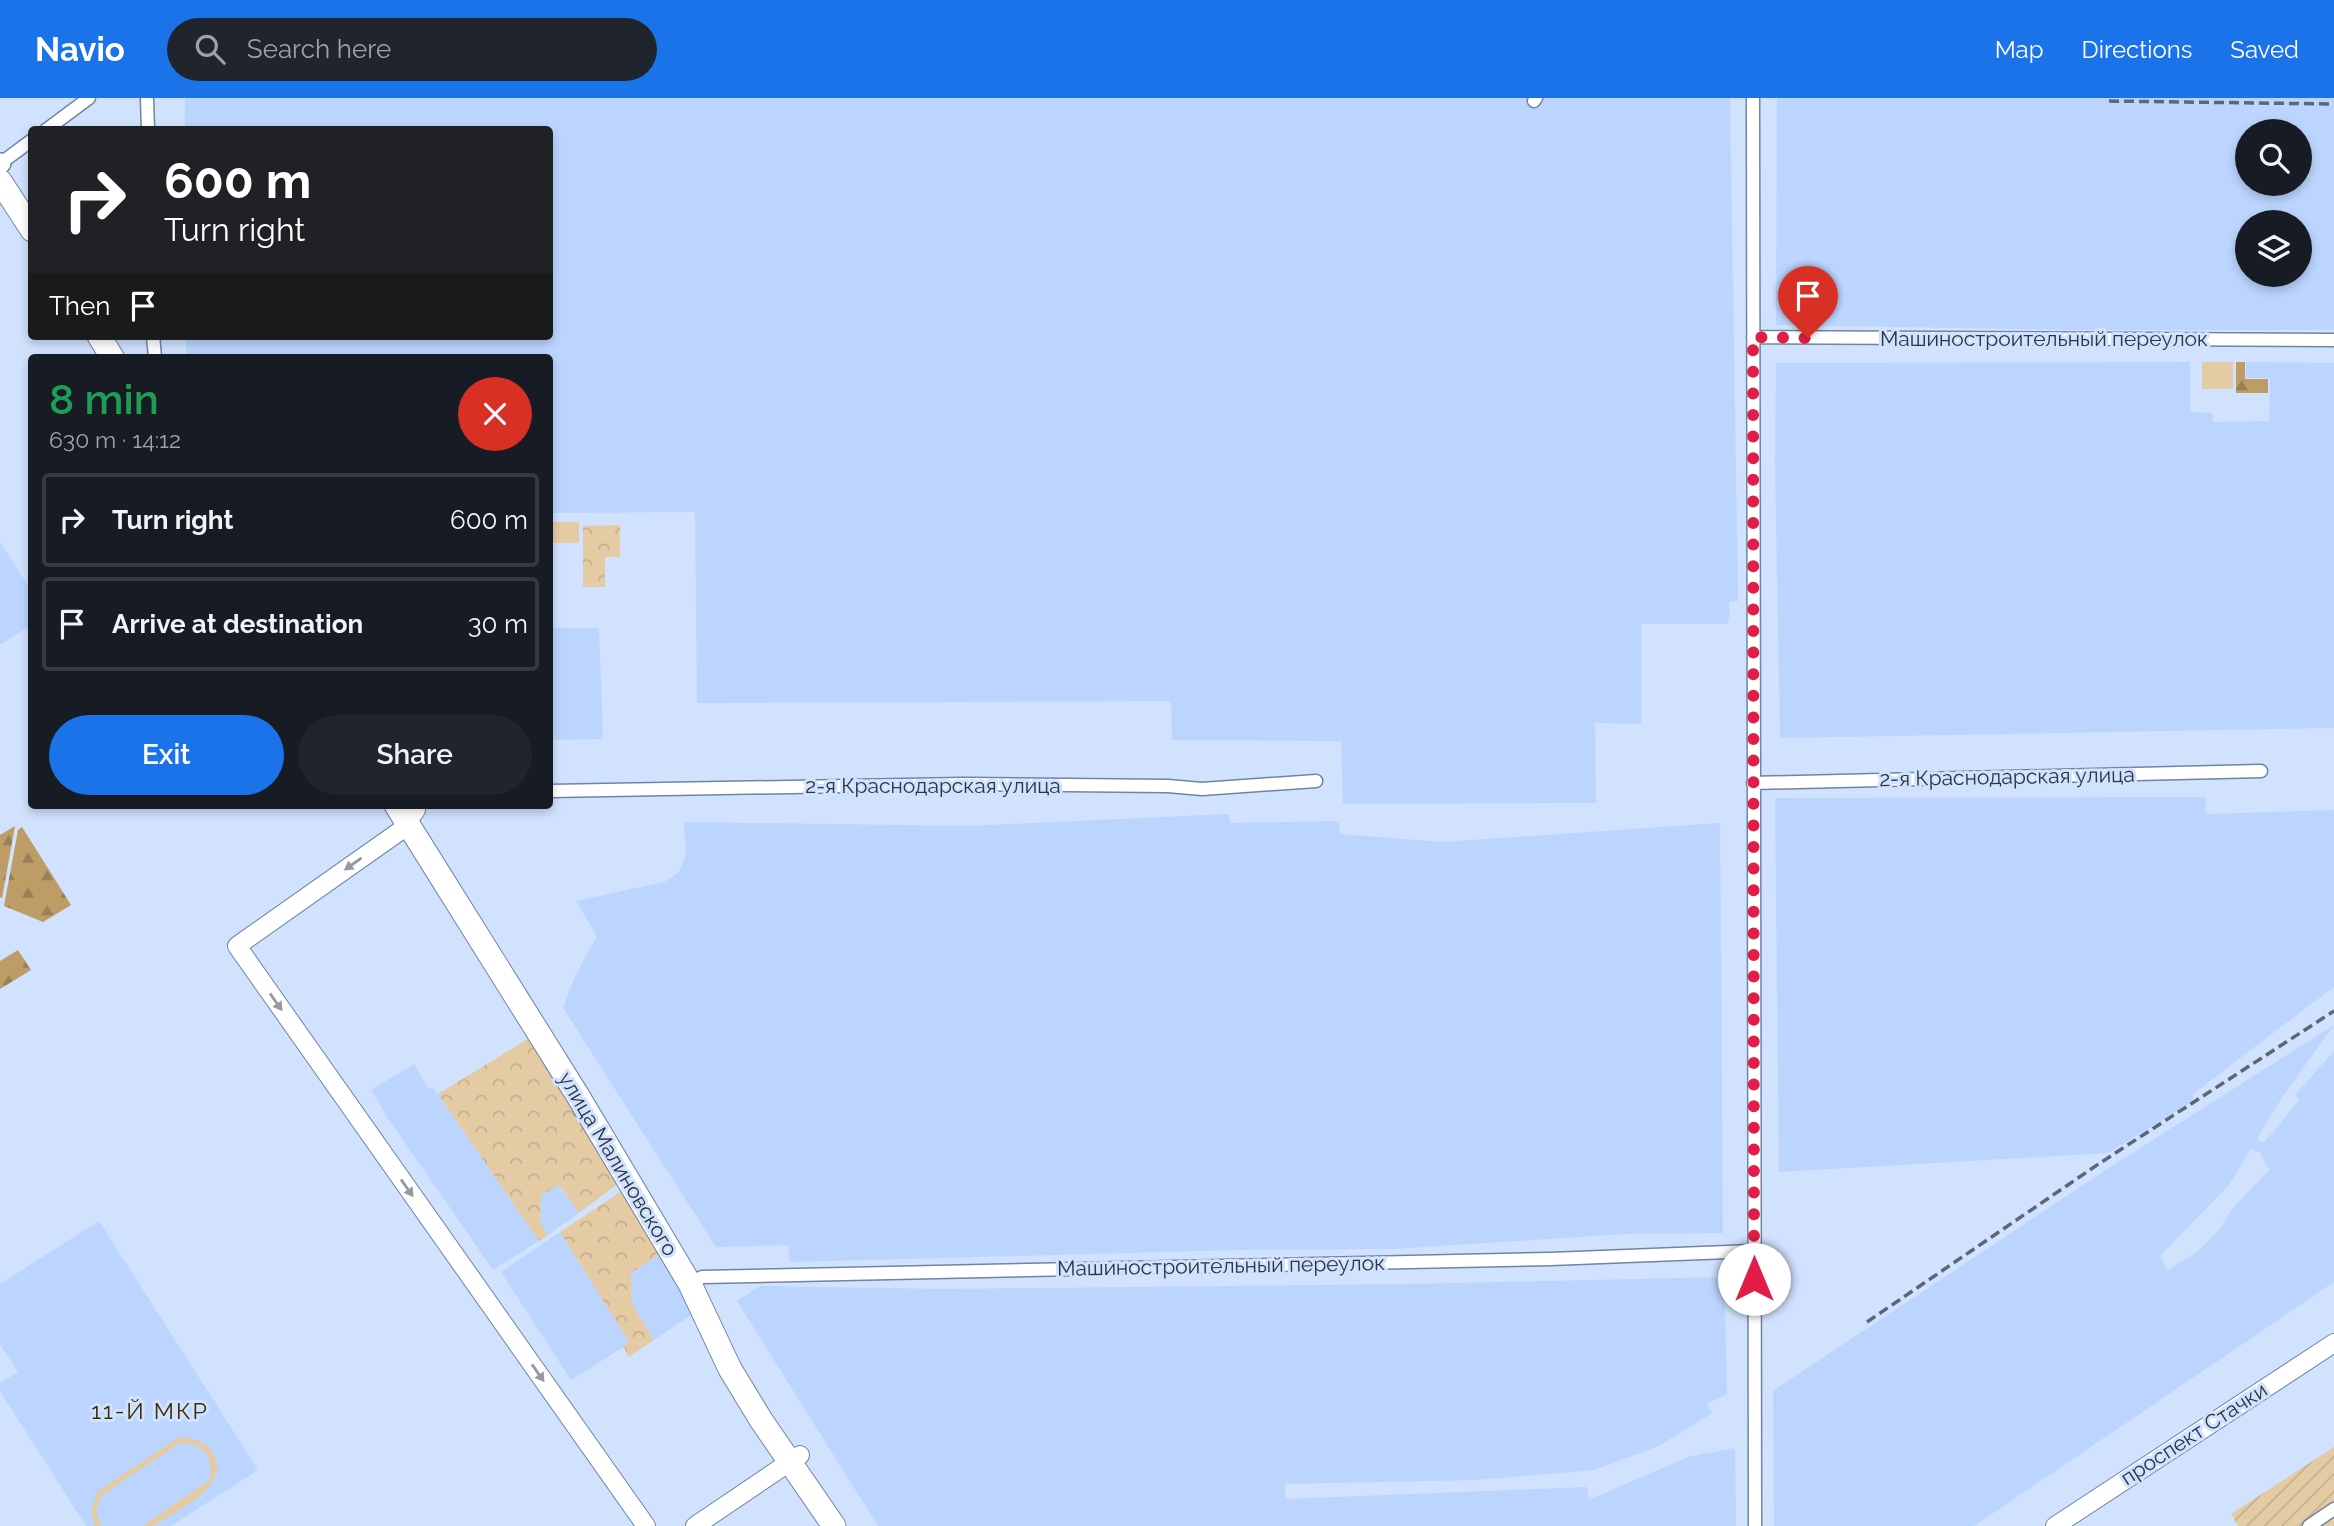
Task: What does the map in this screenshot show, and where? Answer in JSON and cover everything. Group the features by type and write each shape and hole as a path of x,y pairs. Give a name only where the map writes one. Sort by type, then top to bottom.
{"highway":[{"path":"0,167 28,201"},
{"path":"0,167 28,222"},
{"name":"улица Малиновского","path":"410,810 696,1280 730,1370 848,1526"},
{"name":"улица Малиновского","path":"795,1458 834,1526"}],"street":[{"path":"51,126 89,98"},
{"path":"148,98 148,126"},
{"path":"1754,98 1755,1526"},
{"path":"0,167 28,143"},
{"name":"Машиностроительный переулок","path":"1753,337 2334,340"},
{"name":"2-я Краснодарская улица","path":"1753,783 2261,771"},
{"name":"2-я Краснодарская улица","path":"553,791 963,784 1168,786 1202,789 1316,781"},
{"path":"410,810 400,831 237,946 646,1526"},
{"name":"Машиностроительный переулок","path":"696,1280 1753,1251"},
{"name":"проспект Стачки","path":"2054,1526 2334,1342"},
{"path":"695,1526 795,1458"},
{"path":"2309,1526 2334,1509"}],"shaded area":[{"path":"185,98 1730,98 1738,601 1729,602 1727,624 1641,624 1641,724 1595,723 1596,803 1343,804 1341,741 1172,740 1171,701 697,703 695,512 553,513 553,354 186,354 186,340 553,340 553,126 185,126"},
{"path":"1777,98 2334,98 2334,330 2072,330 1776,325"},
{"path":"2190,362 2190,412 2212,413 2213,422 2269,421 2270,378 2246,378 2246,362 2334,363 2334,728 1780,738 1776,363"},
{"path":"0,542 28,586 28,627 0,645"},
{"path":"553,628 599,628 603,739 553,740"},
{"path":"2205,797 2206,814 2334,810 2334,987 2194,1093 2192,1102 2108,1153 1779,1172 1775,798"},
{"path":"1229,814 1230,823 1339,821 1340,834 1442,842 1720,823 1723,1233 1626,1234 1392,1249 1237,1250 790,1262 788,1245 716,1247 563,1008 575,976 597,936 576,901 664,882 679,872 686,854 684,822 967,826"},
{"path":"2334,1025 2283,1096 2257,1139 2264,1143 2299,1100 2296,1094 2334,1051 2334,1282 1974,1526 1774,1526 1773,1391 2104,1171","holes":["2251,1148 2260,1153 2269,1170 2231,1210 2220,1229 2197,1252 2168,1270 2160,1256 2229,1185"]},
{"path":"414,1064 429,1089 433,1087 539,1241 493,1270 371,1090"},
{"path":"558,1185 579,1213 548,1235 540,1222 541,1195"},
{"path":"99,1221 258,1470 171,1526 86,1526 0,1391 0,1383 18,1372 0,1344 0,1284"},
{"path":"560,1232 630,1343 571,1380 501,1272"},
{"path":"660,1254 694,1313 654,1340 632,1304 631,1273"},
{"path":"1724,1277 1727,1394 1706,1404 1712,1413 1659,1446 1594,1470 1477,1480 1285,1484 1285,1499 1587,1487 1589,1500 1688,1457 1735,1448 1736,1526 878,1526 737,1301 760,1286 939,1289 1408,1284"}],"green space":[{"path":"2202,362 2233,362 2233,389 2202,389"},
{"path":"2236,362 2245,362 2245,379 2268,379 2268,393 2236,393"},
{"path":"553,522 579,522 579,543 553,543"},
{"path":"620,525 620,557 605,557 605,587 583,587 583,526"},
{"path":"15,826 2,898 0,835"},
{"path":"22,827 71,905 43,922 4,906 18,830"},
{"path":"18,950 31,970 0,989 0,961"},
{"path":"531,1037 619,1183 579,1213 559,1185 541,1195 540,1222 548,1235 539,1241 438,1094"},
{"path":"623,1190 660,1254 631,1273 632,1304 654,1340 629,1357 623,1346 629,1342 560,1232"},
{"path":"178,1438 191,1438 209,1448 216,1461 217,1473 211,1484 189,1504 153,1526 143,1526 209,1480 211,1465 205,1453 195,1445 180,1443 102,1495 96,1510 101,1526 95,1526 91,1510 98,1491"},
{"path":"2334,1447 2334,1526 2238,1526 2231,1514"}],"railway":[{"path":"2109,101 2334,104"},
{"path":"1867,1322 2100,1163 2334,1011"}],"district":[{"name":"11-Й МКР","path":"150,1411"}],"route":[{"path":"1754,1279 1753,337 1808,338"}]}
